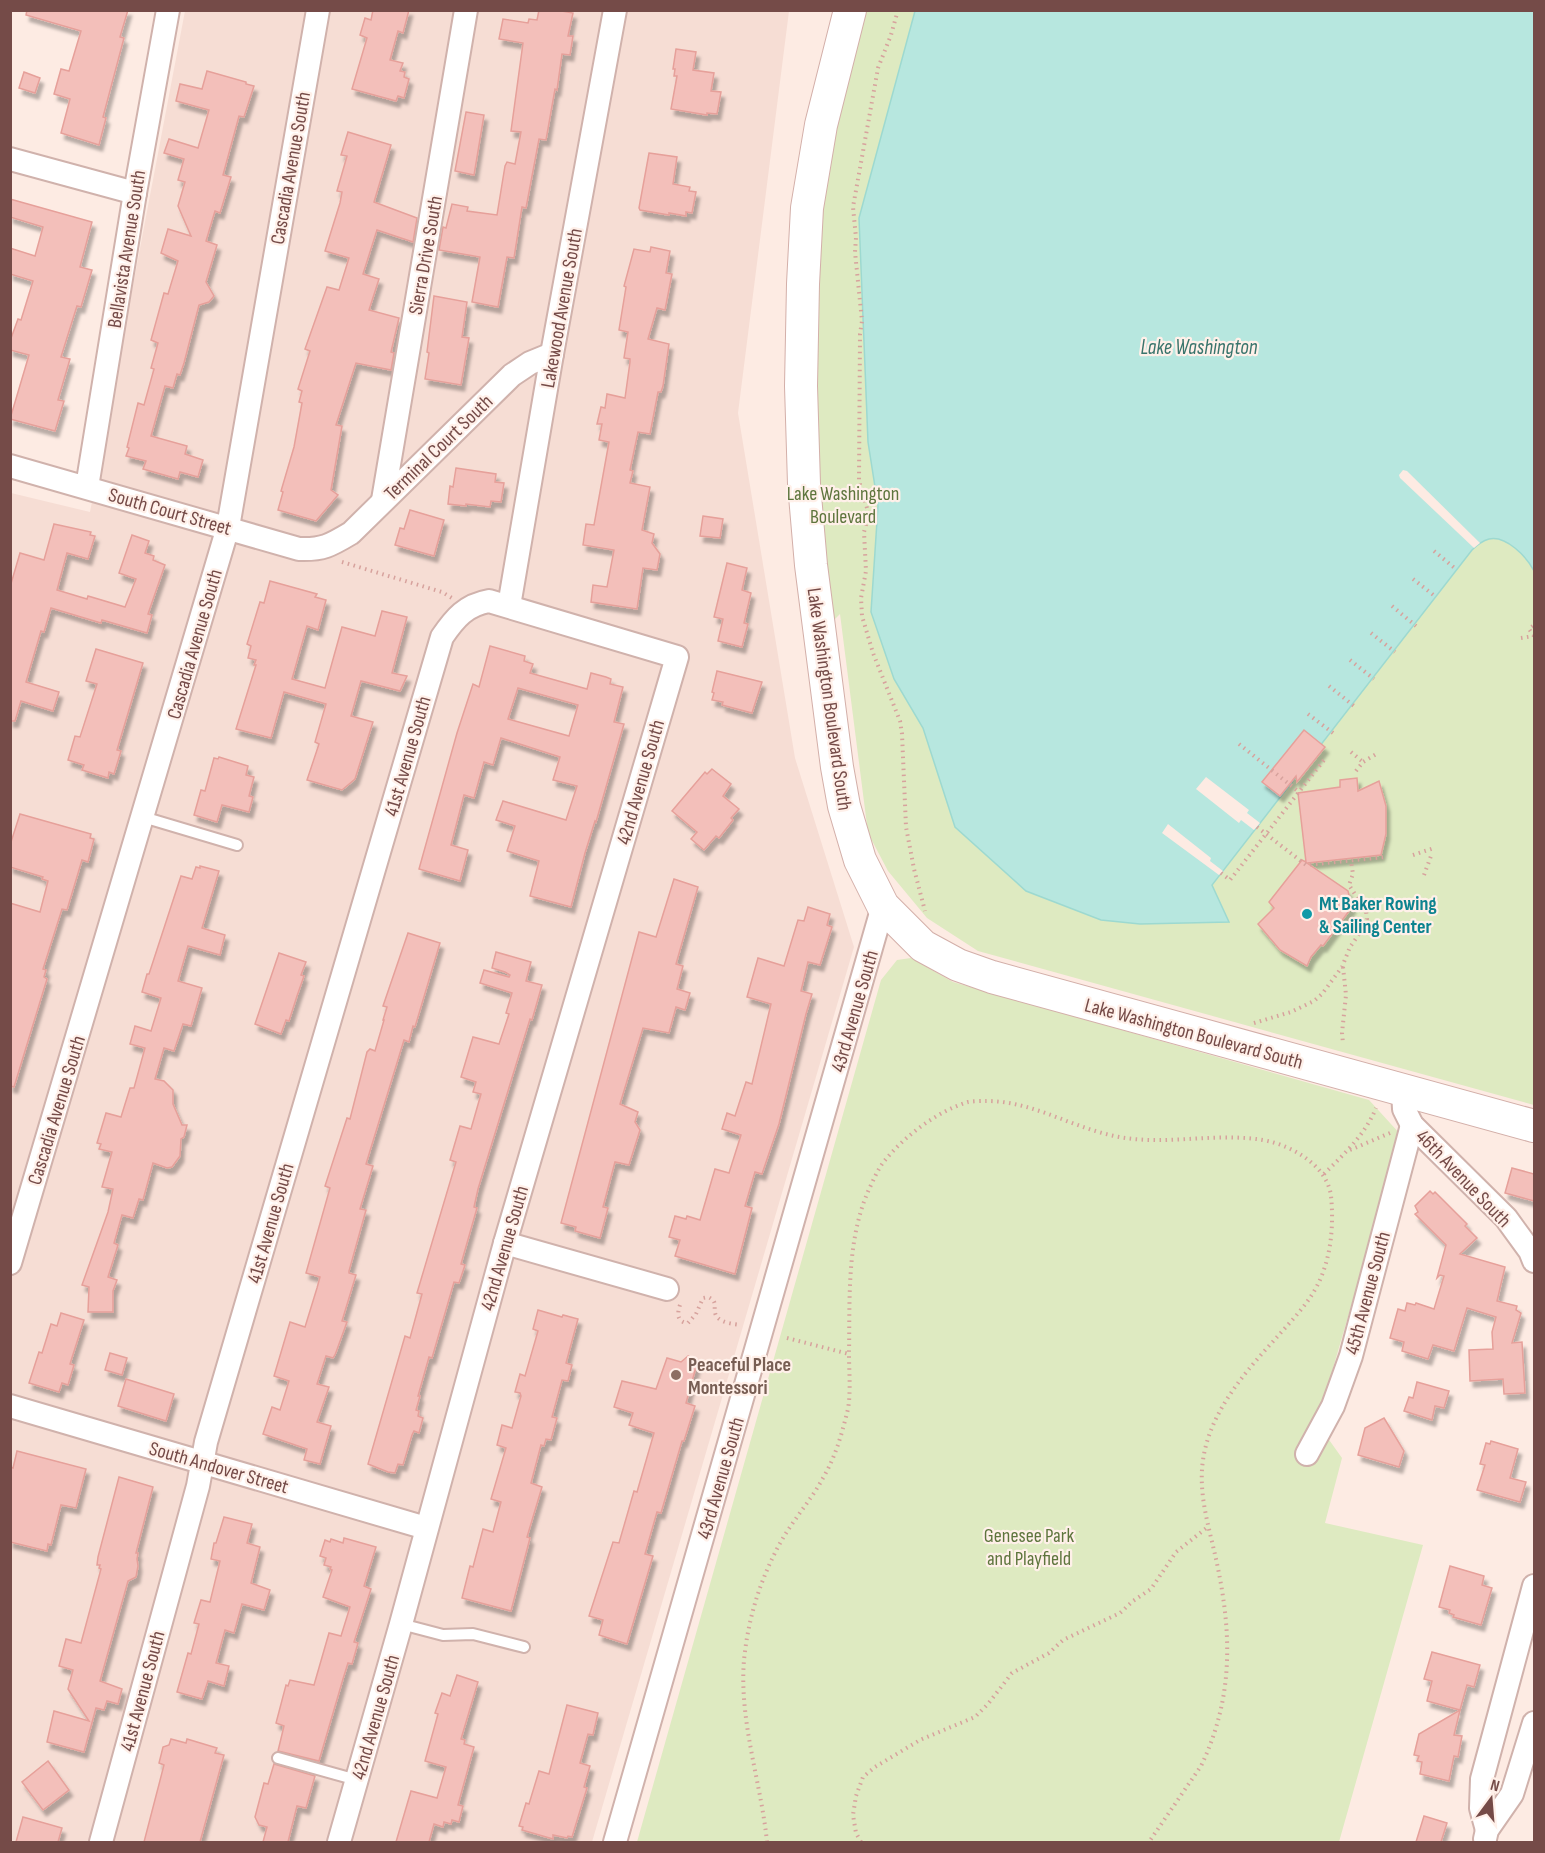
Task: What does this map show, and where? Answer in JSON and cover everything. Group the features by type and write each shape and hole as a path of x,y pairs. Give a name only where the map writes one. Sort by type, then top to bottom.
{"main road":[{"name":"Lake Washington Boulevard South","path":"850,10 821,125 807,208 801,386 804,484 817,611 844,806 860,860 884,906 923,946 958,965 1014,983 1534,1126"}],"street":[{"name":"Bellavista Avenue South","path":"87,487 135,193 168,10"},
{"name":"Cascadia Avenue South","path":"10,1263 228,527 318,10"},
{"name":"Sierra Drive South","path":"383,500 466,10"},
{"name":"Lakewood Avenue South","path":"508,606 615,10"},
{"path":"10,159 135,193"},
{"name":"Terminal Court South","path":"336,554 351,533 383,500 512,375 530,363 552,354"},
{"name":"South Court Street","path":"10,466 299,549 336,554"},
{"name":"41st Avenue South","path":"101,1842 198,1486 206,1442 442,637 453,621 475,603 489,601 508,606"},
{"name":"42nd Avenue South","path":"339,1842 505,1243 677,657 508,606"},
{"name":"43rd Avenue South","path":"615,1842 884,906"},
{"name":"46th Avenue South","path":"1403,1091 1403,1128 1506,1218 1530,1251 1534,1261"},
{"name":"45th Avenue South","path":"1307,1454 1333,1406 1351,1356 1403,1128"},
{"path":"505,1243 674,1295"},
{"name":"South Andover Street","path":"10,1406 426,1528"},
{"path":"1485,1836 1481,1808 1482,1779 1534,1586"},
{"path":"1485,1836 1512,1794 1534,1723"}],"lane":[{"path":"143,817 237,844"},
{"path":"401,1624 443,1635 473,1634 524,1647"},
{"path":"278,1758 357,1780"}],"path":[{"path":"898,10 878,68 853,214 862,321 860,334 860,481 867,508 864,532 866,577 861,603 864,625 900,721 906,827 926,915"},
{"path":"1434,551 1457,570"},
{"path":"336,554 442,592"},
{"path":"1413,579 1436,597"},
{"path":"1392,606 1416,626"},
{"path":"1521,638 1534,636 1529,628 1534,626"},
{"path":"1371,633 1395,652"},
{"path":"1350,660 1374,679"},
{"path":"1329,686 1354,706"},
{"path":"1308,714 1333,733"},
{"path":"1239,744 1299,792"},
{"path":"1351,752 1363,762"},
{"path":"1356,771 1363,762 1378,753"},
{"path":"1221,873 1230,880 1324,760"},
{"path":"1257,827 1306,866 1385,857"},
{"path":"1413,855 1434,848"},
{"path":"1424,875 1431,856"},
{"path":"1254,1023 1292,1012 1314,1001 1342,967 1350,947 1367,919 1366,911 1350,885 1353,874 1351,861"},
{"path":"1342,967 1346,995 1342,1026 1343,1043"},
{"path":"767,1842 746,1710 744,1665 749,1625 758,1590 779,1545 823,1478 840,1440 849,1401 851,1269 857,1223 865,1198 882,1162 909,1136 934,1118 971,1101 1005,1101 1035,1108 1082,1126 1123,1137 1146,1140 1261,1139 1290,1150 1316,1166 1329,1186 1331,1226 1326,1265 1310,1299 1239,1382 1216,1418 1205,1449 1201,1480 1227,1617 1227,1679 1222,1703 1201,1766 1149,1842"},
{"path":"1323,1174 1347,1151 1370,1121 1376,1107"},
{"path":"1347,1151 1403,1128"},
{"path":"674,1295 678,1314 683,1323 692,1320 703,1299 708,1297 716,1304 718,1318 741,1325"},
{"path":"787,1338 849,1354"},
{"path":"861,1842 856,1833 853,1815 856,1796 863,1777 875,1767 920,1740 975,1717 1012,1673 1049,1653 1063,1640 1120,1614 1133,1601 1151,1589 1176,1552 1209,1526"}],"shaded area":[{"path":"185,11 789,11 738,413 795,758 854,947 592,1842 11,1842 11,493 90,512"}],"green space":[{"name":"Lake Washington Boulevard","path":"850,11 915,11 859,218 868,442 878,506 871,612 894,679 923,728 955,827 1140,924 1228,922 1211,885 1472,550 1489,539 1502,540 1515,548 1534,571 1534,1105 978,951 927,918 888,871 868,833 840,614 820,634 811,565 821,125"},
{"name":"Genesee Park and Playfield","path":"911,958 953,982 1369,1100 1401,1135 1317,1423 1342,1458 1325,1523 1423,1545 1339,1842 637,1842 881,980 897,960"}],"water":[{"name":"Lake Washington","path":"915,11 1534,11 1534,571 1515,548 1502,540 1489,539 1472,550 1212,885 1229,922 1140,924 1101,920 1026,891 955,827 923,728 894,679 871,612 878,506 868,442 859,218"}],"pier":[{"path":"1403,470 1407,471 1480,543 1474,548 1400,478 1399,475"},
{"path":"1206,777 1249,810 1247,813 1260,823 1254,830 1241,820 1239,823 1196,789"},
{"path":"1168,824 1211,858 1210,861 1223,871 1219,875 1162,833"}],"building":[{"path":"27,10 128,10 120,37 124,38 103,117 106,118 99,145 61,133 70,99 54,94 61,69 69,71 81,31 26,15"},
{"path":"373,10 409,10 403,33 398,31 390,60 403,63 400,71 405,72 404,77 409,79 404,98 398,96 396,101 352,89 367,38 360,35 365,18 371,20"},
{"path":"539,10 573,13 568,36 573,36 570,55 562,54 546,140 539,139 526,208 522,207 514,258 507,257 498,307 472,302 480,257 439,250 443,227 446,228 452,204 468,207 467,211 497,215 505,166 507,162 515,164 521,132 511,131 523,43 499,39 503,19 528,23 529,19 537,20"},
{"path":"676,49 696,52 693,70 714,73 711,91 721,92 717,114 707,113 707,115 671,109 677,76 674,76 675,69 673,69"},
{"path":"207,71 254,86 244,117 239,116 223,175 231,177 220,213 215,211 206,241 217,245 206,282 214,296 209,302 199,305 180,375 177,374 173,388 165,386 151,436 187,446 185,454 203,460 198,477 180,472 178,479 143,469 146,461 126,456 138,403 144,405 154,369 151,368 158,343 151,340 164,293 168,294 178,261 161,253 168,229 191,236 178,206 185,182 178,180 184,159 164,153 169,139 198,148 209,110 176,101 180,84 202,89"},
{"path":"24,72 40,78 35,93 19,88"},
{"path":"466,112 484,115 474,175 455,171"},
{"path":"348,132 391,145 374,202 417,218 413,242 377,230 363,274 379,279 369,310 399,318 391,352 394,353 391,370 356,363 336,425 342,426 331,490 338,495 316,521 278,510 294,447 302,403 299,402 302,391 298,389 310,351 305,349 327,287 339,290 349,258 325,251 340,203 342,192 337,191 347,156 341,155"},
{"path":"649,153 677,157 673,184 690,187 689,191 696,192 692,213 686,212 686,216 640,210"},
{"path":"10,199 92,222 80,267 92,270 81,307 77,306 61,357 70,359 58,400 64,401 55,431 10,419 29,355 10,350 10,341 18,319 21,320 33,281 10,274 10,248 35,256 43,227 10,217"},
{"path":"651,247 670,251 666,273 672,274 665,310 657,308 648,339 669,344 663,386 661,392 658,392 650,434 638,432 630,470 633,471 630,483 650,487 642,530 654,534 652,543 660,554 657,570 643,568 637,609 591,602 593,585 607,587 614,550 583,545 586,524 594,525 609,442 599,440 602,424 597,424 601,407 605,408 607,394 625,398 630,362 630,359 624,358 628,332 619,330 626,287 624,286 634,249 650,252"},
{"path":"434,296 467,302 462,337 469,338 461,385 425,379"},
{"path":"456,468 496,474 495,482 504,483 501,502 491,501 490,507 448,504 450,486 453,487"},
{"path":"410,510 444,520 434,556 395,545 400,528 404,529"},
{"path":"703,516 723,519 720,538 700,536"},
{"path":"54,524 91,532 90,535 95,536 88,559 67,553 57,590 125,607 136,579 119,573 132,535 149,541 145,553 154,556 153,560 165,565 148,614 152,615 147,633 102,620 101,623 51,608 44,632 41,631 26,682 59,692 53,711 21,701 15,721 10,721 10,587 20,553 44,560"},
{"path":"727,563 747,568 742,590 751,593 744,623 748,624 742,647 718,641 723,619 714,617"},
{"path":"270,581 317,594 315,597 326,600 318,630 307,626 292,679 325,688 342,627 375,636 382,611 407,617 392,673 407,676 400,691 361,681 351,716 373,722 355,779 342,790 307,780 319,744 315,742 326,704 284,692 271,738 236,729 256,665 254,665 256,660 248,658 251,646 247,644 260,602 264,603"},
{"path":"490,646 525,656 524,661 533,664 530,673 587,689 591,673 611,679 610,684 623,687 614,722 624,724 571,907 530,896 539,861 507,851 515,826 496,820 503,801 566,820 577,786 553,780 560,757 501,738 493,765 484,762 474,798 464,795 451,845 468,850 460,881 419,869 473,684 479,687","holes":["518,688 578,705 569,736 508,719"]},
{"path":"96,649 143,663 117,750 121,751 114,774 109,772 108,778 82,770 84,765 68,760 75,736 80,737 97,684 86,681"},
{"path":"717,671 762,682 752,713 712,700"},
{"path":"1304,730 1325,747 1297,782 1296,776 1280,796 1262,782"},
{"path":"219,757 248,766 246,775 254,777 249,796 253,797 249,812 222,805 217,822 194,815 201,790 205,791 214,758"},
{"path":"712,769 731,784 723,796 739,809 719,838 716,836 704,850 691,839 697,832 672,811 705,772 707,774"},
{"path":"1357,778 1358,791 1379,781 1386,806 1386,834 1381,855 1307,863 1348,891 1352,907 1323,946 1321,945 1311,957 1307,966 1280,950 1258,924 1274,908 1269,902 1302,860 1306,862 1298,793 1340,787 1340,780"},
{"path":"20,814 91,834 90,838 94,839 88,862 82,860 67,910 62,909 43,969 46,970 44,977 47,979 14,1087 10,1086 10,903 40,912 48,881 42,879 43,877 10,867 10,845"},
{"path":"200,866 219,871 202,928 225,935 220,955 188,946 178,981 202,988 191,1026 183,1024 174,1051 164,1048 155,1079 164,1081 173,1090 173,1104 182,1125 187,1125 184,1137 181,1139 180,1156 172,1167 167,1168 153,1163 143,1200 139,1199 133,1218 122,1215 114,1243 118,1245 108,1277 117,1280 113,1291 113,1312 88,1312 89,1287 82,1285 108,1212 113,1189 102,1187 112,1152 99,1149 101,1144 97,1143 106,1113 121,1117 130,1088 134,1088 145,1048 130,1044 135,1026 151,1031 161,998 142,992 147,974 149,974 181,876 192,879 196,867 200,868"},
{"path":"674,879 698,887 676,964 683,966 677,989 690,993 685,1010 676,1007 669,1033 643,1028 620,1104 638,1112 635,1122 640,1130 629,1165 615,1162 603,1207 608,1208 600,1238 575,1231 576,1227 561,1223 639,932 656,937"},
{"path":"808,907 830,914 827,925 832,927 820,965 808,962 801,991 812,994 779,1124 762,1174 755,1172 745,1206 752,1208 735,1274 675,1256 680,1240 669,1237 675,1216 686,1219 687,1216 700,1220 715,1169 729,1173 741,1135 722,1129 727,1113 735,1116 746,1082 752,1084 771,1004 747,997 758,958 784,966 798,920 804,921"},
{"path":"408,933 440,943 415,1027 413,1026 409,1042 404,1040 366,1164 373,1166 360,1209 366,1210 349,1271 356,1275 342,1321 347,1322 335,1355 333,1358 326,1356 317,1384 329,1387 317,1422 331,1426 320,1464 304,1460 307,1449 263,1434 272,1407 280,1410 289,1381 274,1376 290,1322 305,1327 317,1288 320,1277 306,1273 330,1188 325,1186 347,1118 350,1119 367,1052 370,1049 375,1051 387,1007 383,1006"},
{"path":"496,952 531,962 526,981 542,985 478,1189 474,1207 477,1208 461,1264 465,1265 459,1283 454,1282 432,1358 429,1357 418,1396 420,1396 416,1410 419,1411 418,1416 423,1418 419,1433 414,1431 412,1435 403,1465 398,1464 395,1473 388,1472 368,1464 405,1336 410,1338 422,1294 417,1293 456,1162 450,1160 460,1126 471,1129 481,1094 473,1092 476,1082 461,1077 473,1037 499,1044 509,1014 506,1013 512,993 480,983 484,970 509,977 510,975 505,972 492,968"},
{"path":"279,953 306,962 301,975 304,976 289,1021 286,1020 281,1034 255,1024"},
{"path":"1512,1168 1534,1174 1534,1201 1505,1193"},
{"path":"1430,1191 1433,1194 1435,1192 1467,1224 1465,1226 1477,1238 1460,1254 1505,1267 1497,1301 1517,1306 1516,1310 1521,1313 1512,1343 1522,1342 1525,1393 1504,1394 1503,1379 1470,1381 1469,1350 1493,1349 1492,1332 1496,1317 1467,1308 1454,1351 1433,1345 1428,1359 1402,1351 1404,1342 1390,1338 1398,1309 1405,1311 1407,1303 1415,1305 1416,1303 1434,1309 1444,1276 1440,1275 1437,1278 1446,1245 1415,1214 1418,1212 1415,1206"},
{"path":"538,1310 578,1319 566,1363 572,1365 568,1381 562,1380 552,1417 557,1418 551,1440 546,1439 544,1446 541,1445 531,1483 542,1487 527,1537 530,1538 511,1611 462,1598 483,1529 493,1532 501,1502 491,1499 506,1448 497,1445 502,1425 512,1428 521,1396 520,1393 515,1392 520,1374 525,1376 538,1331 533,1329"},
{"path":"61,1313 84,1320 70,1364 74,1365 68,1385 62,1383 59,1392 29,1383 51,1324 57,1326"},
{"path":"110,1353 127,1358 122,1375 105,1370"},
{"path":"688,1356 698,1360 686,1403 695,1406 661,1513 657,1512 645,1554 653,1556 627,1644 599,1635 603,1620 589,1616 613,1542 619,1543 654,1433 629,1425 633,1413 614,1407 622,1381 656,1389 667,1358 681,1362"},
{"path":"126,1379 174,1394 166,1421 118,1406"},
{"path":"1417,1382 1449,1391 1444,1408 1435,1406 1432,1420 1404,1411 1409,1397 1413,1398"},
{"path":"1384,1418 1404,1451 1399,1467 1358,1455 1365,1428"},
{"path":"1491,1441 1518,1449 1510,1478 1526,1482 1520,1502 1477,1490 1485,1465 1480,1464 1486,1443 1490,1444"},
{"path":"17,1451 86,1469 76,1508 61,1505 51,1545 48,1544 47,1551 10,1542 10,1467 13,1468"},
{"path":"119,1477 153,1487 136,1553 138,1553 138,1566 136,1577 128,1581 100,1681 122,1689 118,1704 107,1701 104,1710 96,1708 84,1752 47,1742 54,1711 89,1721 68,1689 73,1670 59,1666 66,1639 81,1643 101,1569 100,1565 97,1565 98,1557"},
{"path":"224,1517 252,1524 247,1543 260,1547 251,1583 270,1590 264,1610 242,1604 234,1633 225,1630 216,1663 229,1666 224,1686 208,1681 202,1699 177,1692 199,1624 194,1623 201,1600 210,1602 220,1561 211,1559 214,1543 216,1543"},
{"path":"344,1538 376,1547 364,1586 371,1589 354,1642 358,1643 352,1664 348,1663 319,1761 278,1751 284,1726 276,1723 286,1685 288,1686 290,1680 314,1685 329,1633 341,1636 350,1607 323,1597 332,1570 331,1567 324,1565 326,1558 320,1556 325,1540 330,1542 331,1539 343,1543"},
{"path":"1450,1566 1484,1576 1482,1585 1492,1588 1481,1625 1453,1617 1454,1615 1449,1613 1450,1610 1439,1607"},
{"path":"1432,1652 1480,1665 1474,1687 1467,1685 1460,1710 1427,1701 1432,1681 1424,1679"},
{"path":"457,1675 478,1682 461,1739 465,1740 464,1744 474,1747 458,1805 463,1806 459,1822 452,1820 451,1824 444,1822 443,1827 434,1824 429,1842 396,1842 411,1791 437,1798 446,1767 425,1761 438,1714 435,1713 442,1693 450,1696"},
{"path":"567,1705 598,1713 593,1735 588,1734 580,1763 590,1766 584,1787 587,1788 572,1837 553,1835 553,1839 522,1830 523,1827 519,1826 526,1803 529,1804 539,1771 549,1774"},
{"path":"1460,1710 1454,1735 1462,1736 1458,1757 1454,1756 1449,1781 1420,1774 1422,1762 1417,1761 1419,1756 1414,1755 1419,1734"},
{"path":"171,1739 186,1743 187,1739 217,1748 215,1753 224,1755 200,1842 144,1842 164,1765 159,1763 163,1747 169,1745"},
{"path":"48,1761 69,1790 43,1810 22,1782"},
{"path":"274,1764 315,1776 306,1808 297,1806 288,1842 263,1842 267,1827 259,1825 255,1817 264,1783 268,1784"},
{"path":"1424,1816 1447,1823 1441,1842 1416,1842"},
{"path":"23,1817 62,1828 58,1842 16,1842"}],"place":[{"name":"Mt Baker Rowing & Sailing Center","path":"1307,914"},
{"name":"Peaceful Place Montessori","path":"676,1375"}]}
